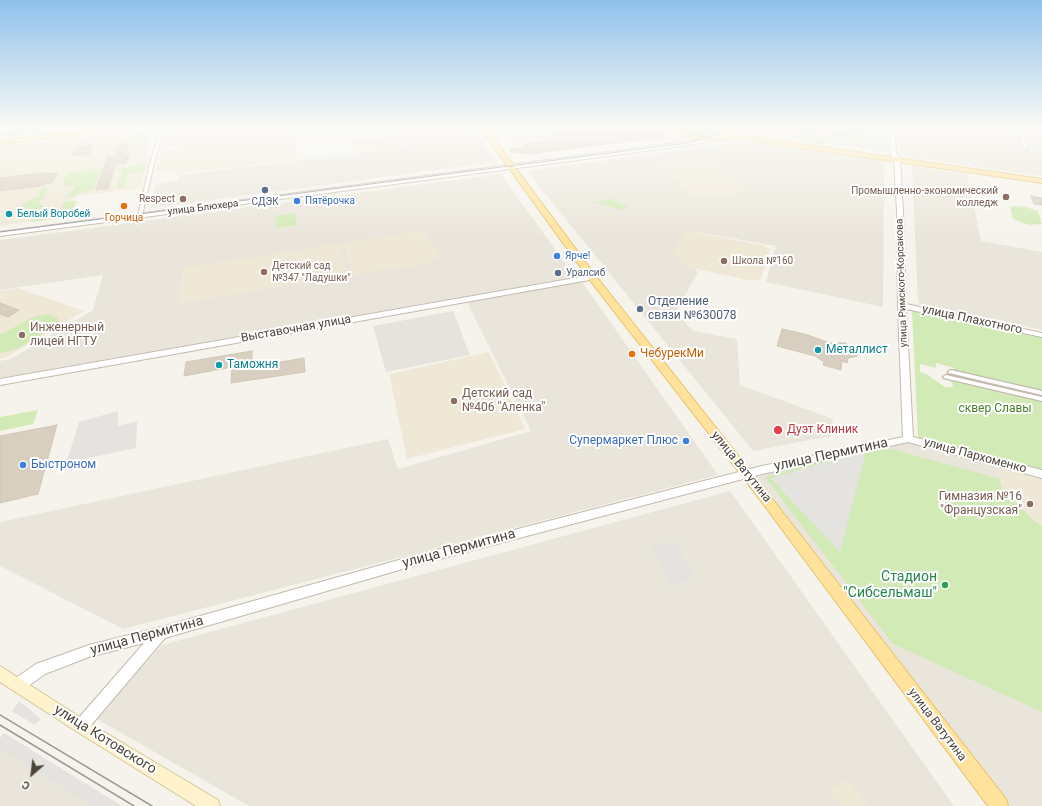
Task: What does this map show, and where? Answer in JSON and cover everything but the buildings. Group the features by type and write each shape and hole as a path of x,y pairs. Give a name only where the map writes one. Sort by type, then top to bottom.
{"main road":[{"name":"улица Ватутина","path":"511,166 592,276 746,474 999,806"},
{"path":"944,166 1042,181"},
{"path":"952,166 1042,178"},
{"name":"улица Котовского","path":"0,673 81,726 212,806"}],"street":[{"path":"141,213 153,166"},
{"name":"улица Блюхера","path":"0,229 141,213 506,166"},
{"name":"улица Римского-Корсакова","path":"897,166 900,211 902,306 908,439"},
{"name":"улица Блюхера","path":"0,234 141,213"},
{"name":"Выставочная улица","path":"0,382 592,276"},
{"name":"улица Плахотного","path":"902,306 1042,335"},
{"path":"951,372 1042,393"},
{"path":"946,376 1042,399"},
{"name":"улица Пермитина","path":"18,685 41,669 82,654 413,561 746,474 908,439"},
{"name":"улица Пархоменко","path":"908,439 1042,474"},
{"path":"81,726 161,633"}],"shaded area":[{"path":"0,166 146,166 142,188 76,196 70,216 0,226"},
{"path":"158,166 243,166 175,174 175,170 156,172"},
{"path":"255,166 470,166 150,208 156,184 178,181 179,175"},
{"path":"566,166 884,166 883,307 766,282 776,246 697,232 680,256 698,272 676,312 693,331 737,339 740,385 833,419 830,436 753,451 527,171"},
{"path":"718,166 752,191 696,199 658,167"},
{"path":"912,166 967,174 981,241 1042,252 1042,330 918,303"},
{"path":"969,166 1042,166 1042,176"},
{"path":"501,174 575,277 0,378 0,361 11,359 93,310 103,275 0,290 0,240"},
{"path":"424,231 439,256 429,263 352,275 344,243"},
{"name":"Школа №160","path":"692,232 762,245 770,249 761,279 753,281 687,267 673,251 684,233"},
{"name":"Детский сад №347 \"Ладушки\"","path":"340,244 346,276 179,303 182,268"},
{"path":"582,282 718,475 123,629 0,566 0,522 388,439 398,469 531,431 467,302"},
{"name":"Инженерный лицей НГТУ","path":"18,288 84,311 5,358 0,359 0,291"},
{"path":"453,311 470,355 386,372 373,326"},
{"name":"Детский сад №406 \"Аленка\"","path":"489,352 525,429 407,459 389,374"},
{"path":"118,411 118,426 137,421 136,448 84,459 65,467 79,422"},
{"name":"Стадион \"Сибсельмаш\"","path":"908,439 1042,474 1042,806 999,806 746,475"},
{"path":"866,451 840,552 770,478"},
{"name":"Гимназия №16 \"Французская\"","path":"998,467 1042,478 1042,526 1034,521 1001,486"},
{"path":"730,491 954,806 249,806 95,718 162,645"},
{"path":"674,541 695,578 671,585 651,547"},
{"path":"19,701 41,719 35,725 12,711"},
{"path":"4,733 122,806 93,806 0,748 0,738"},
{"path":"0,738 108,806 0,806"},
{"path":"848,779 867,806 841,806 829,792"}],"green space":[{"path":"147,166 144,171 129,174 125,177 127,179 124,188 117,188 119,178 122,175 121,170 115,168"},
{"path":"91,169 102,170 94,189 78,193 73,197 66,197 74,189 75,185 62,186 68,172"},
{"path":"45,188 49,188 44,193 46,196 38,203 46,207 40,215 41,217 60,215 59,212 64,202 69,201 77,201 75,206 66,215 84,215 32,222 30,220 33,218 33,212 22,206 22,204 40,195 37,192"},
{"path":"612,199 628,207 623,210 593,202"},
{"path":"1010,207 1026,207 1038,211 1042,224 1029,225 1013,219"},
{"path":"295,213 297,225 277,228 275,216"},
{"name":"сквер Славы","path":"912,311 1042,338 1042,471 918,438","holes":["936,363 954,368 955,374 946,372 946,377 952,383 953,387 945,387 926,374 920,372 920,364 936,368"]},
{"path":"48,314 57,318 59,321 56,325 15,350 0,353 0,335 33,317"},
{"path":"38,410 33,424 0,431 0,417"},
{"name":"Стадион \"Сибсельмаш\"","path":"877,445 1000,479 1001,486 1034,521 1042,526 1042,712 893,644 765,477"}],"tram line":[{"path":"0,232 512,166"},
{"path":"0,715 152,806"},
{"path":"0,725 134,806"}],"place":[{"name":"СДЭК","path":"265,190"},
{"name":"Промышленно-экономический колледж","path":"1006,197"},
{"name":"Respect","path":"183,199"},
{"name":"Пятёрочка","path":"297,201"},
{"name":"Горчица","path":"124,206"},
{"name":"Белый Воробей","path":"9,214"},
{"name":"Ярче!","path":"557,256"},
{"name":"Школа №160","path":"724,261"},
{"name":"Детский сад №347 \"Ладушки\"","path":"264,272"},
{"name":"Уралсиб","path":"558,273"},
{"name":"Отделение связи №630078","path":"640,309"},
{"name":"Инженерный лицей НГТУ","path":"22,335"},
{"name":"Металлист","path":"818,350"},
{"name":"ЧебурекМи","path":"632,354"},
{"name":"Таможня","path":"219,365"},
{"name":"Детский сад №406 \"Аленка\"","path":"454,401"},
{"name":"Дуэт Клиник","path":"778,430"},
{"name":"Супермаркет Плюс","path":"686,441"},
{"name":"Быстроном","path":"23,465"},
{"name":"Гимназия №16 \"Французская\"","path":"1030,504"},
{"name":"Стадион \"Сибсельмаш\"","path":"945,585"}]}
